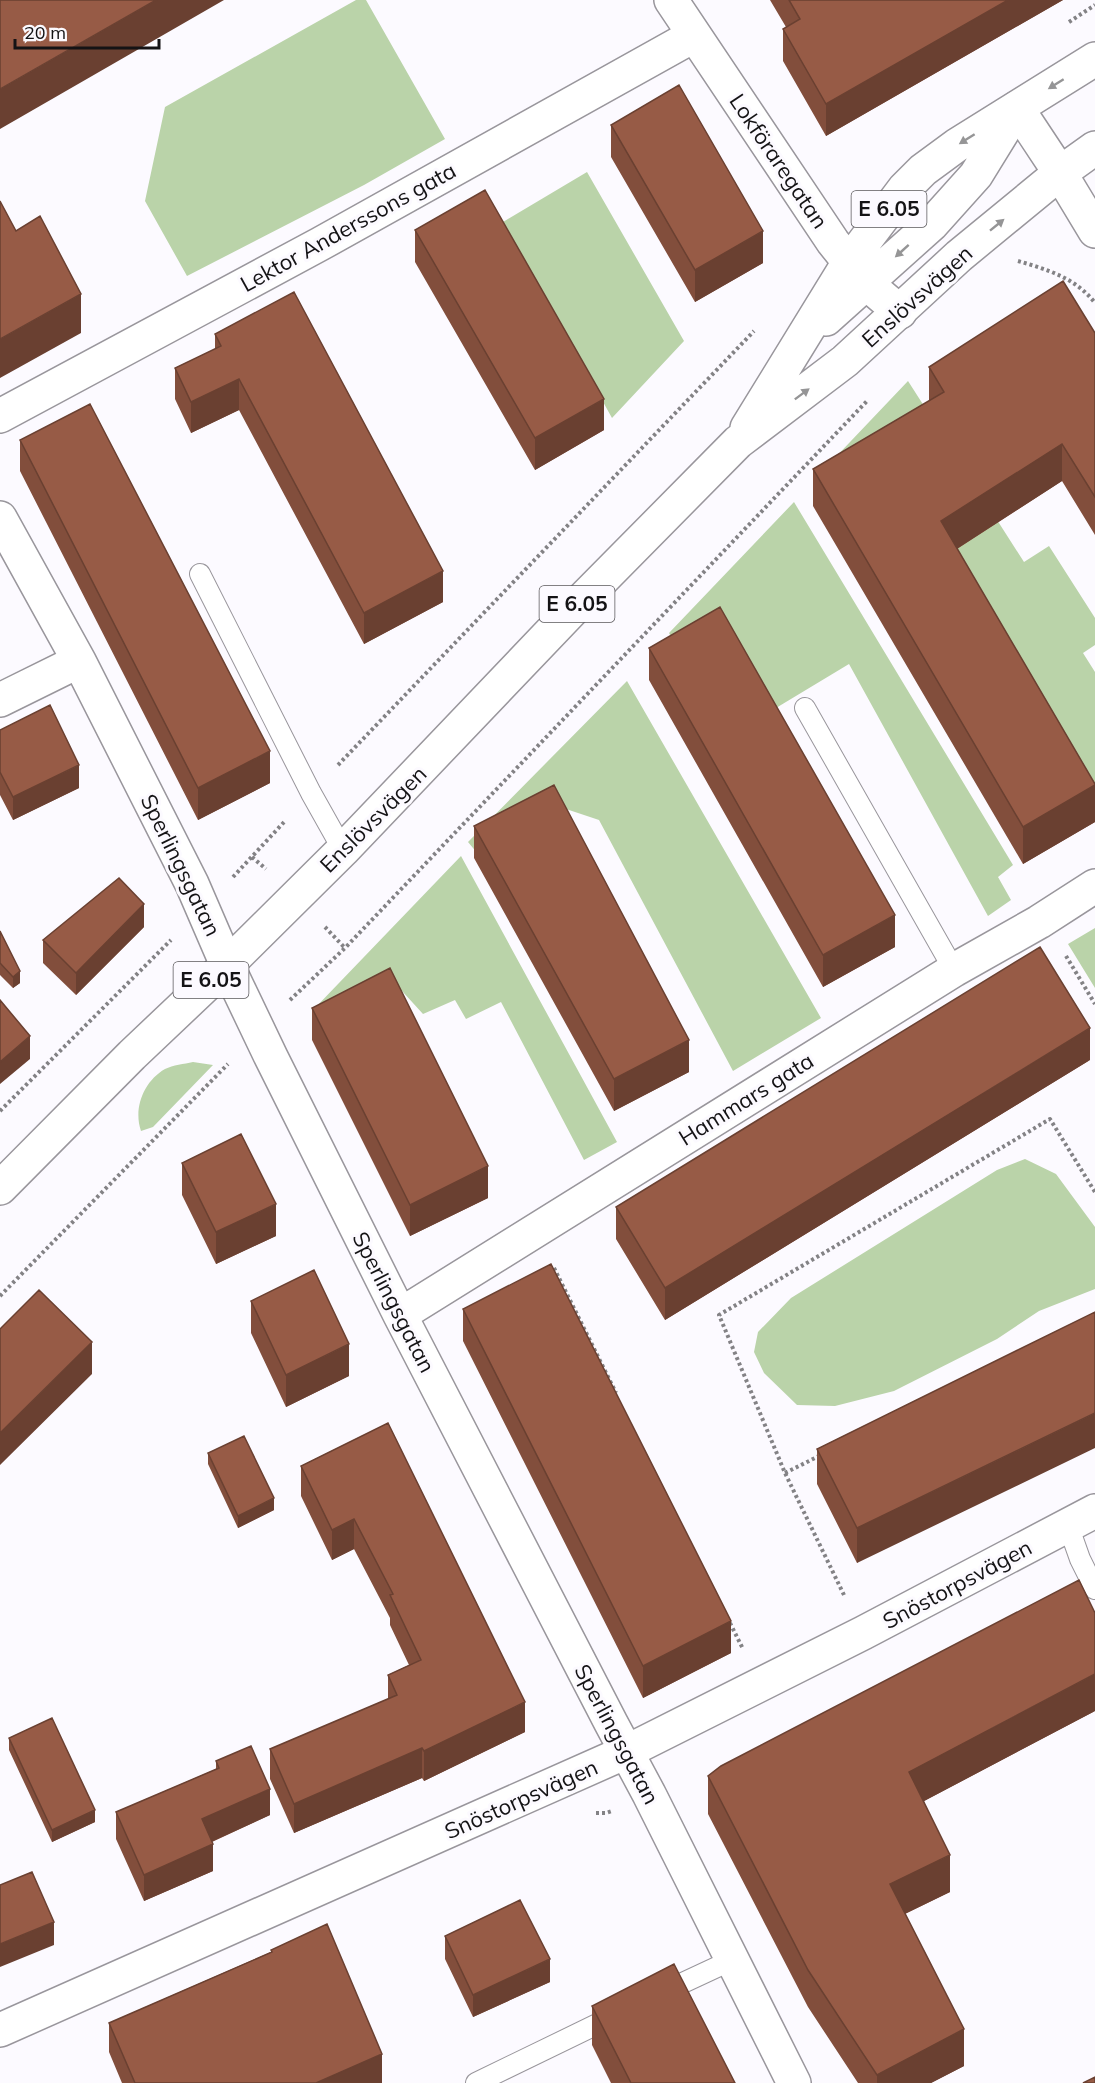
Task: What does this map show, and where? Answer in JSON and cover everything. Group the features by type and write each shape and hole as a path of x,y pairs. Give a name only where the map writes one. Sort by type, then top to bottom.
{"main road":[{"name":"Lokföraregatan","path":"670,0 833,242 857,273 900,312"},
{"name":"Lektor Anderssons gata","path":"0,416 320,244 693,36"},
{"name":"Enslövsvägen","path":"738,442 797,346 857,273 904,189 923,170 957,145 1095,59"},
{"name":"Enslövsvägen","path":"857,273 932,224 976,175 1017,108"},
{"path":"1017,108 1095,231"},
{"name":"Enslövsvägen","path":"0,1188 132,1054 227,965 343,850 574,607 738,442 845,361 959,256 1060,173 1095,148"},
{"name":"Sperlingsgatan","path":"0,518 79,661 204,907 227,965 259,1032 400,1315 649,1794 794,2083"},
{"path":"0,700 79,661"},
{"name":"Hammars gata","path":"400,1315 954,970 1039,922 1095,886"},
{"name":"Snöstorpsvägen","path":"0,2030 626,1752 862,1633 1081,1518"}],"lane":[{"path":"200,574 310,793 343,850"},
{"path":"805,708 954,970"},
{"path":"1081,1518 1080,1559 1095,1589"},
{"path":"476,2083 732,1960"}],"path":[{"path":"1008,259 1049,270 1077,285 1095,303"},
{"path":"0,1112 204,907 310,793 760,325"},
{"path":"0,1296 259,1032 345,948 873,393"},
{"path":"1065,955 1095,1004"},
{"path":"862,1633 785,1473 718,1315 1050,1119 1095,1192"},
{"path":"535,1230 621,1402"},
{"path":"785,1473 828,1452"},
{"path":"726,1615 761,1684"}],"green space":[{"path":"356,0 366,0 445,139 364,185 187,276 145,201 165,107"},
{"path":"587,172 684,341 612,418 503,222"},
{"path":"908,381 1024,562 1049,546 1095,618 1095,645 1083,653 1095,672 1095,803 831,462"},
{"path":"794,502 1013,865 998,877 1011,900 988,916 849,664 776,708 682,657 669,633"},
{"path":"627,681 821,1018 733,1071 599,820 563,808 478,854 468,842"},
{"path":"461,856 617,1142 584,1160 501,1002 466,1019 455,1000 423,1014 402,991 322,1031 314,1009"},
{"path":"1095,928 1095,988 1068,944"},
{"path":"193,1062 213,1065 153,1127 141,1131 138,1113 142,1096 151,1081 165,1069"},
{"path":"1025,1159 1056,1174 1095,1227 1095,1289 1039,1311 997,1339 894,1391 835,1406 797,1405 764,1373 754,1352 758,1332 791,1298 997,1170"}],"building":[{"path":"0,0 156,0 0,89"},
{"path":"789,0 1008,0 826,104 783,29 800,19"},
{"path":"679,85 763,231 695,270 611,125"},
{"path":"485,190 604,399 535,438 415,230"},
{"path":"0,201 16,231 40,216 81,294 0,339"},
{"path":"1063,281 1095,333 1095,497 1062,444 941,521 1095,784 1023,827 813,469 944,392 929,367"},
{"path":"294,292 443,571 364,613 239,379 191,402 175,368 221,346 215,334"},
{"path":"90,404 270,751 198,788 20,440"},
{"path":"720,607 895,915 823,955 649,648"},
{"path":"50,705 79,765 13,797 0,772 0,730"},
{"path":"554,785 689,1040 614,1079 474,826"},
{"path":"119,878 144,904 76,973 43,940"},
{"path":"0,931 20,971 13,977 0,963"},
{"path":"1040,947 1090,1028 665,1288 616,1207"},
{"path":"390,968 488,1166 410,1205 312,1008"},
{"path":"0,1000 30,1036 0,1062"},
{"path":"241,1134 276,1204 216,1232 182,1163"},
{"path":"551,1264 731,1621 643,1666 463,1309"},
{"path":"314,1270 349,1344 286,1375 251,1301"},
{"path":"39,1290 92,1342 0,1433 0,1329"},
{"path":"1095,1312 1095,1413 857,1528 817,1449"},
{"path":"388,1423 525,1702 424,1751 422,1748 294,1804 270,1749 397,1695 388,1675 421,1660 390,1595 393,1594 354,1519 332,1530 301,1466"},
{"path":"244,1436 274,1498 238,1516 208,1453"},
{"path":"1079,1580 1095,1613 1095,1674 909,1772 950,1855 890,1884 964,2029 877,2075 808,1970 708,1776 721,1766"},
{"path":"52,1718 95,1810 52,1830 9,1738"},
{"path":"251,1746 270,1789 202,1819 213,1844 144,1875 116,1812 219,1768 216,1761"},
{"path":"32,1872 54,1922 0,1944 0,1885"},
{"path":"520,1900 550,1959 473,1995 445,1936"},
{"path":"327,1924 382,2054 316,2083 135,2083 109,2023 272,1952 271,1950"},
{"path":"674,1964 735,2083 631,2083 592,2006"},
{"path":"1095,2077 1095,2083 1083,2083"}]}
